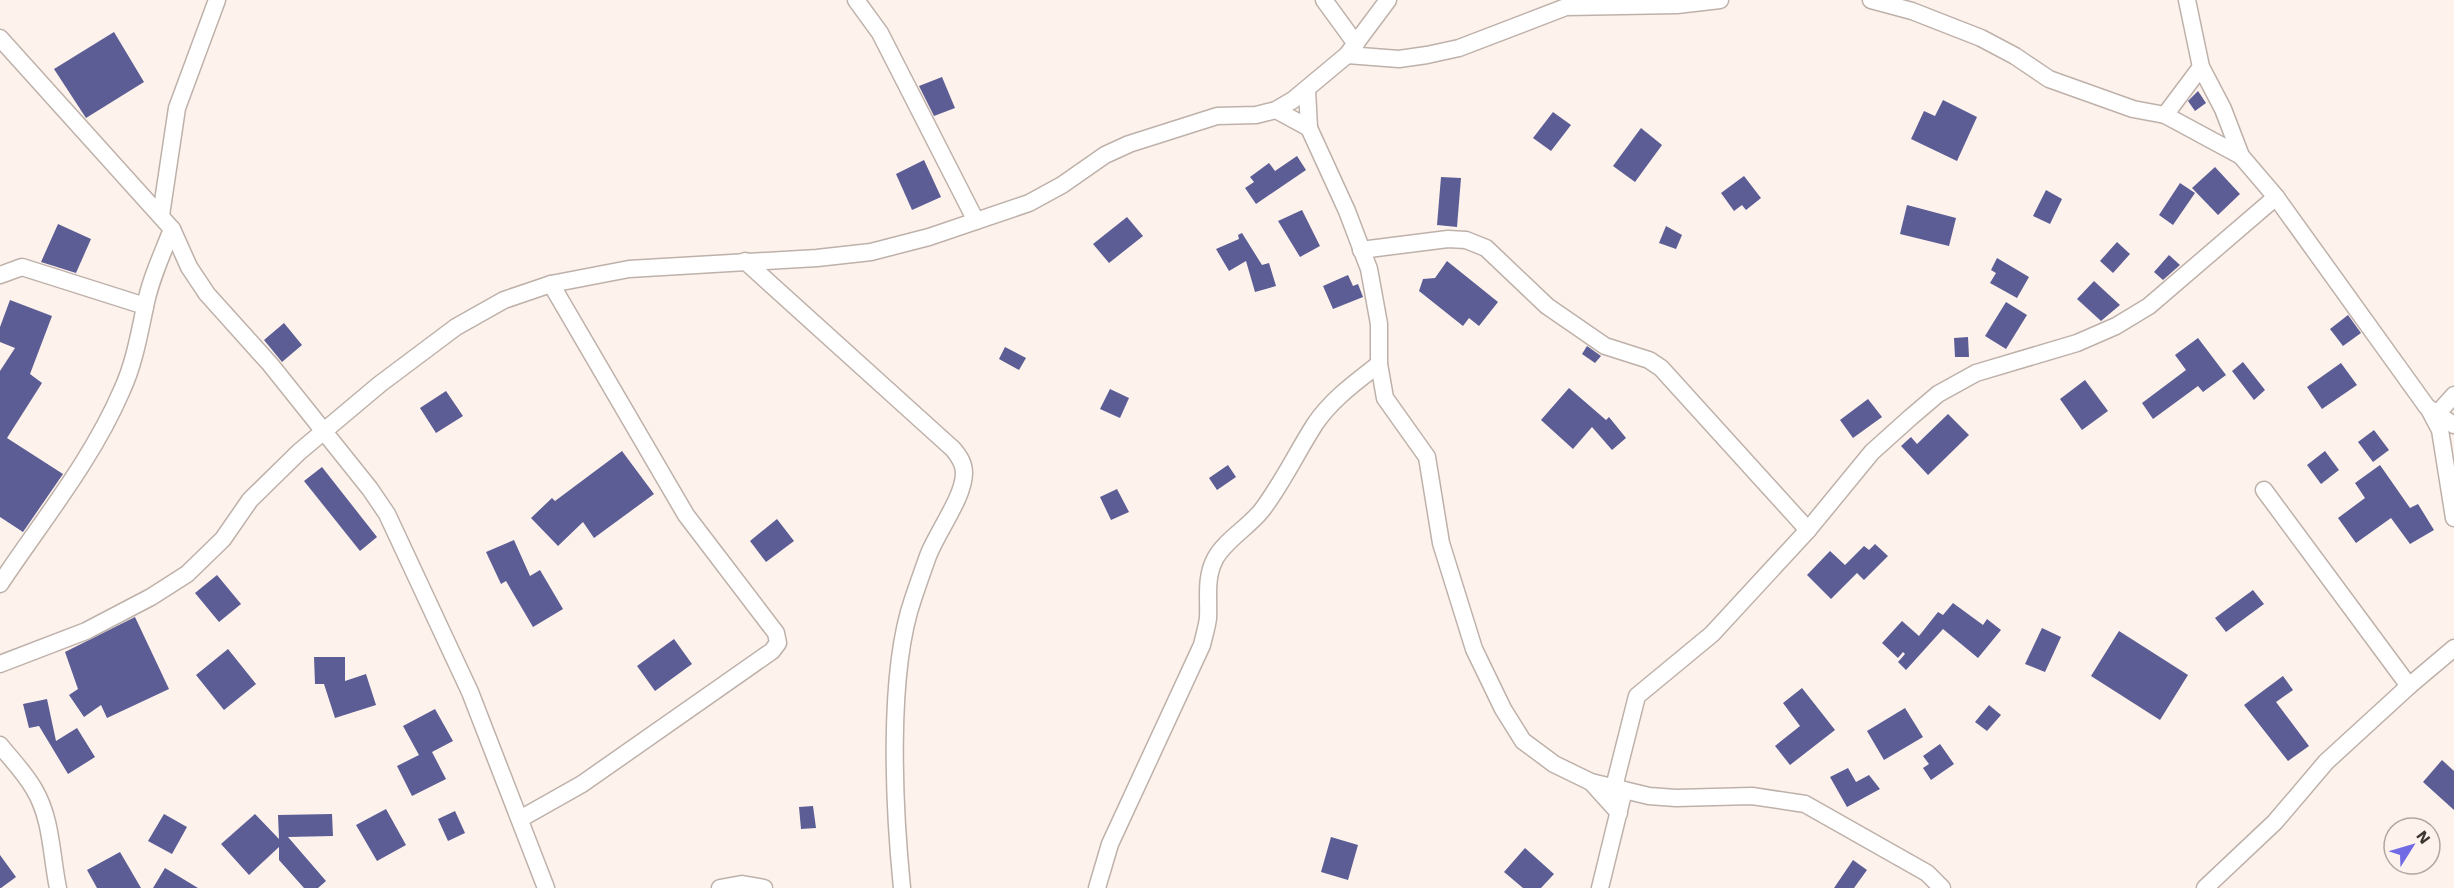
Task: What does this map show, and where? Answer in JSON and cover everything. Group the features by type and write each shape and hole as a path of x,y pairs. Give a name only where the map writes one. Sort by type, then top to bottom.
{"street":[{"path":"161,215 177,108 217,0"},
{"path":"856,0 880,33 976,221"},
{"path":"1324,0 1352,49 1399,59 1459,48 1566,7 1585,5 1634,7 1720,0"},
{"path":"0,664 86,631 151,597 187,574 223,539 250,500 322,432 380,384 456,327 504,300 551,284 629,268 871,252 929,237 1029,203 1062,185 1106,155 1128,144 1217,116 1256,115 1276,110 1307,90 1352,49 1388,0"},
{"path":"1871,0 1912,11 1981,38 2015,56 2049,79 2133,109 2165,115 2241,156"},
{"path":"2187,0 2201,67 2223,109 2241,156 2276,197 2432,410 2440,430 2454,518"},
{"path":"0,38 161,215 172,229 189,267 207,294 270,363 322,432 370,489 387,514 470,692 546,888"},
{"path":"2165,115 2201,67"},
{"path":"1307,90 1309,128 1347,211 1369,269 1379,324 1379,364 1385,398 1426,457 1433,482 1441,543 1474,649 1503,709 1523,741 1533,751 1591,782 1624,789 1600,888"},
{"path":"1276,110 1309,128"},
{"path":"1614,787 1636,696 1712,634 1808,530 1872,452 1938,394 1976,374 2077,343 2141,311 2276,197"},
{"path":"0,584 107,422 141,335 145,306 172,229"},
{"path":"1361,250 1448,239 1466,240 1486,248 1547,306 1605,346 1649,360 1661,368 1808,530"},
{"path":"745,261 953,448 960,458 964,471 962,485 928,556 902,640 896,773 902,888"},
{"path":"0,274 22,267 145,306"},
{"path":"520,819 592,777 772,651 777,643 776,633 686,515 551,284"},
{"path":"1097,888 1110,844 1202,645 1208,617 1206,597 1215,558 1260,512 1288,473 1316,423 1329,406 1349,386 1379,364"},
{"path":"2432,410 2454,395"},
{"path":"2432,410 2454,425"},
{"path":"2264,490 2409,686"},
{"path":"2205,888 2275,822 2326,762 2454,648"},
{"path":"0,745 34,789 43,808 49,828 58,888"},
{"path":"1591,782 1619,813"},
{"path":"1614,787 1667,797 1752,796 1805,804 1927,873 1942,888"},
{"path":"720,888 742,884 764,888"}],"building":[{"path":"114,32 144,82 86,118 54,69"},
{"path":"942,77 955,108 934,116 919,86"},
{"path":"2198,91 2206,103 2195,111 2188,101"},
{"path":"1943,100 1977,117 1957,161 1911,139 1924,111 1935,116"},
{"path":"1553,112 1571,125 1551,151 1533,138"},
{"path":"1641,128 1662,145 1635,182 1613,166"},
{"path":"1297,156 1306,170 1256,204 1245,188 1254,182 1250,177 1269,163 1275,171"},
{"path":"924,160 941,197 912,210 896,174"},
{"path":"2215,167 2240,194 2218,215 2192,188"},
{"path":"1744,176 1761,198 1746,210 1742,205 1734,211 1721,193"},
{"path":"1441,177 1461,178 1457,227 1437,225"},
{"path":"2180,183 2195,193 2173,225 2159,215"},
{"path":"2046,190 2062,199 2050,224 2033,216"},
{"path":"1907,205 1956,218 1949,246 1900,234"},
{"path":"1302,210 1320,246 1300,257 1278,221"},
{"path":"1127,217 1143,236 1109,263 1093,244"},
{"path":"58,224 91,239 76,273 41,262"},
{"path":"1666,226 1682,235 1676,249 1659,243"},
{"path":"1242,233 1262,265 1269,263 1276,286 1255,292 1246,261 1229,271 1216,249 1239,239 1238,235"},
{"path":"2117,242 2130,254 2113,273 2100,261"},
{"path":"2169,255 2180,265 2163,280 2154,272"},
{"path":"1997,258 2029,277 2017,298 1990,283 1996,273 1991,270"},
{"path":"1447,261 1498,302 1479,326 1469,318 1463,326 1419,291 1423,279 1435,278"},
{"path":"1348,275 1353,286 1358,284 1363,297 1333,309 1323,286"},
{"path":"2094,281 2120,305 2101,321 2077,299"},
{"path":"10,300 52,316 30,374 42,383 7,438 63,474 23,532 0,517 0,371 15,348 0,342 0,327"},
{"path":"2006,302 2027,315 2006,349 1985,336"},
{"path":"2348,315 2361,333 2343,346 2330,329"},
{"path":"284,323 302,345 282,362 264,340"},
{"path":"1968,337 1969,357 1955,357 1954,338"},
{"path":"2198,338 2226,375 2203,392 2198,386 2153,419 2142,403 2186,370 2175,355"},
{"path":"1587,346 1601,356 1595,363 1582,354"},
{"path":"1005,347 1026,358 1019,370 999,359"},
{"path":"2243,362 2265,390 2254,400 2232,371"},
{"path":"2341,363 2357,385 2322,409 2307,387"},
{"path":"2085,380 2108,411 2082,430 2060,399"},
{"path":"1569,388 1606,420 1609,417 1626,438 1612,450 1592,427 1573,449 1541,420"},
{"path":"1110,389 1129,398 1120,418 1100,409"},
{"path":"446,391 463,416 436,433 420,408"},
{"path":"1868,399 1882,417 1853,438 1840,420"},
{"path":"1948,414 1969,435 1928,475 1901,446 1911,437 1917,444"},
{"path":"2374,430 2389,450 2373,462 2358,442"},
{"path":"622,451 654,494 594,538 583,522 558,546 531,518 552,498 555,501"},
{"path":"2325,451 2339,470 2321,484 2307,465"},
{"path":"1228,465 1236,477 1217,490 1209,478"},
{"path":"2380,465 2410,508 2418,504 2434,530 2410,544 2391,518 2356,543 2338,518 2365,498 2355,483"},
{"path":"322,467 377,537 360,551 304,481"},
{"path":"1117,489 1129,512 1111,520 1100,497"},
{"path":"777,519 794,541 766,562 750,541"},
{"path":"514,540 530,576 540,570 563,609 533,627 506,581 501,584 486,552"},
{"path":"1875,544 1888,556 1864,580 1857,573 1831,599 1807,575 1830,551 1845,565 1864,546 1869,550"},
{"path":"217,575 241,604 219,622 195,593"},
{"path":"2253,590 2264,604 2226,632 2215,618"},
{"path":"1953,603 1983,625 1987,619 2001,630 1978,658 1943,629 1906,670 1898,662 1905,654 1903,652 1898,658 1882,643 1902,621 1919,636 1938,612 1943,615"},
{"path":"135,617 169,689 107,718 101,705 84,717 69,695 78,689 65,652"},
{"path":"2042,628 2061,637 2045,672 2025,664"},
{"path":"2119,631 2188,675 2160,720 2091,676"},
{"path":"674,639 692,664 655,691 637,666"},
{"path":"228,649 256,684 224,710 196,675"},
{"path":"314,657 345,657 345,681 366,674 376,705 335,718 324,684 315,684"},
{"path":"2283,676 2293,690 2276,702 2309,746 2288,761 2244,705"},
{"path":"1802,688 1835,730 1790,765 1775,746 1800,726 1783,703"},
{"path":"47,699 56,741 77,728 95,757 68,774 39,726 29,728 23,704"},
{"path":"1989,705 2001,715 1987,731 1975,722"},
{"path":"1905,708 1923,737 1884,760 1867,731"},
{"path":"435,709 453,741 432,752 446,779 412,796 397,766 419,755 403,726"},
{"path":"1940,744 1954,764 1931,780 1923,768 1929,764 1923,756"},
{"path":"2442,760 2454,771 2454,810 2423,782"},
{"path":"1848,768 1856,782 1869,775 1880,789 1847,807 1830,777"},
{"path":"813,806 816,828 801,829 799,807"},
{"path":"386,809 406,845 377,861 356,825"},
{"path":"455,811 465,833 448,841 438,819"},
{"path":"164,814 187,827 172,854 148,841"},
{"path":"255,814 279,839 278,815 332,814 333,836 288,837 326,881 318,888 304,888 279,860 279,847 249,875 221,844"},
{"path":"1331,837 1358,845 1348,880 1321,872"},
{"path":"1525,848 1554,874 1541,888 1523,888 1504,872"},
{"path":"120,852 141,888 97,888 87,870"},
{"path":"0,855 16,877 1,888 0,888"},
{"path":"1853,860 1867,870 1854,888 1834,888"},
{"path":"165,868 198,888 153,888"}]}
